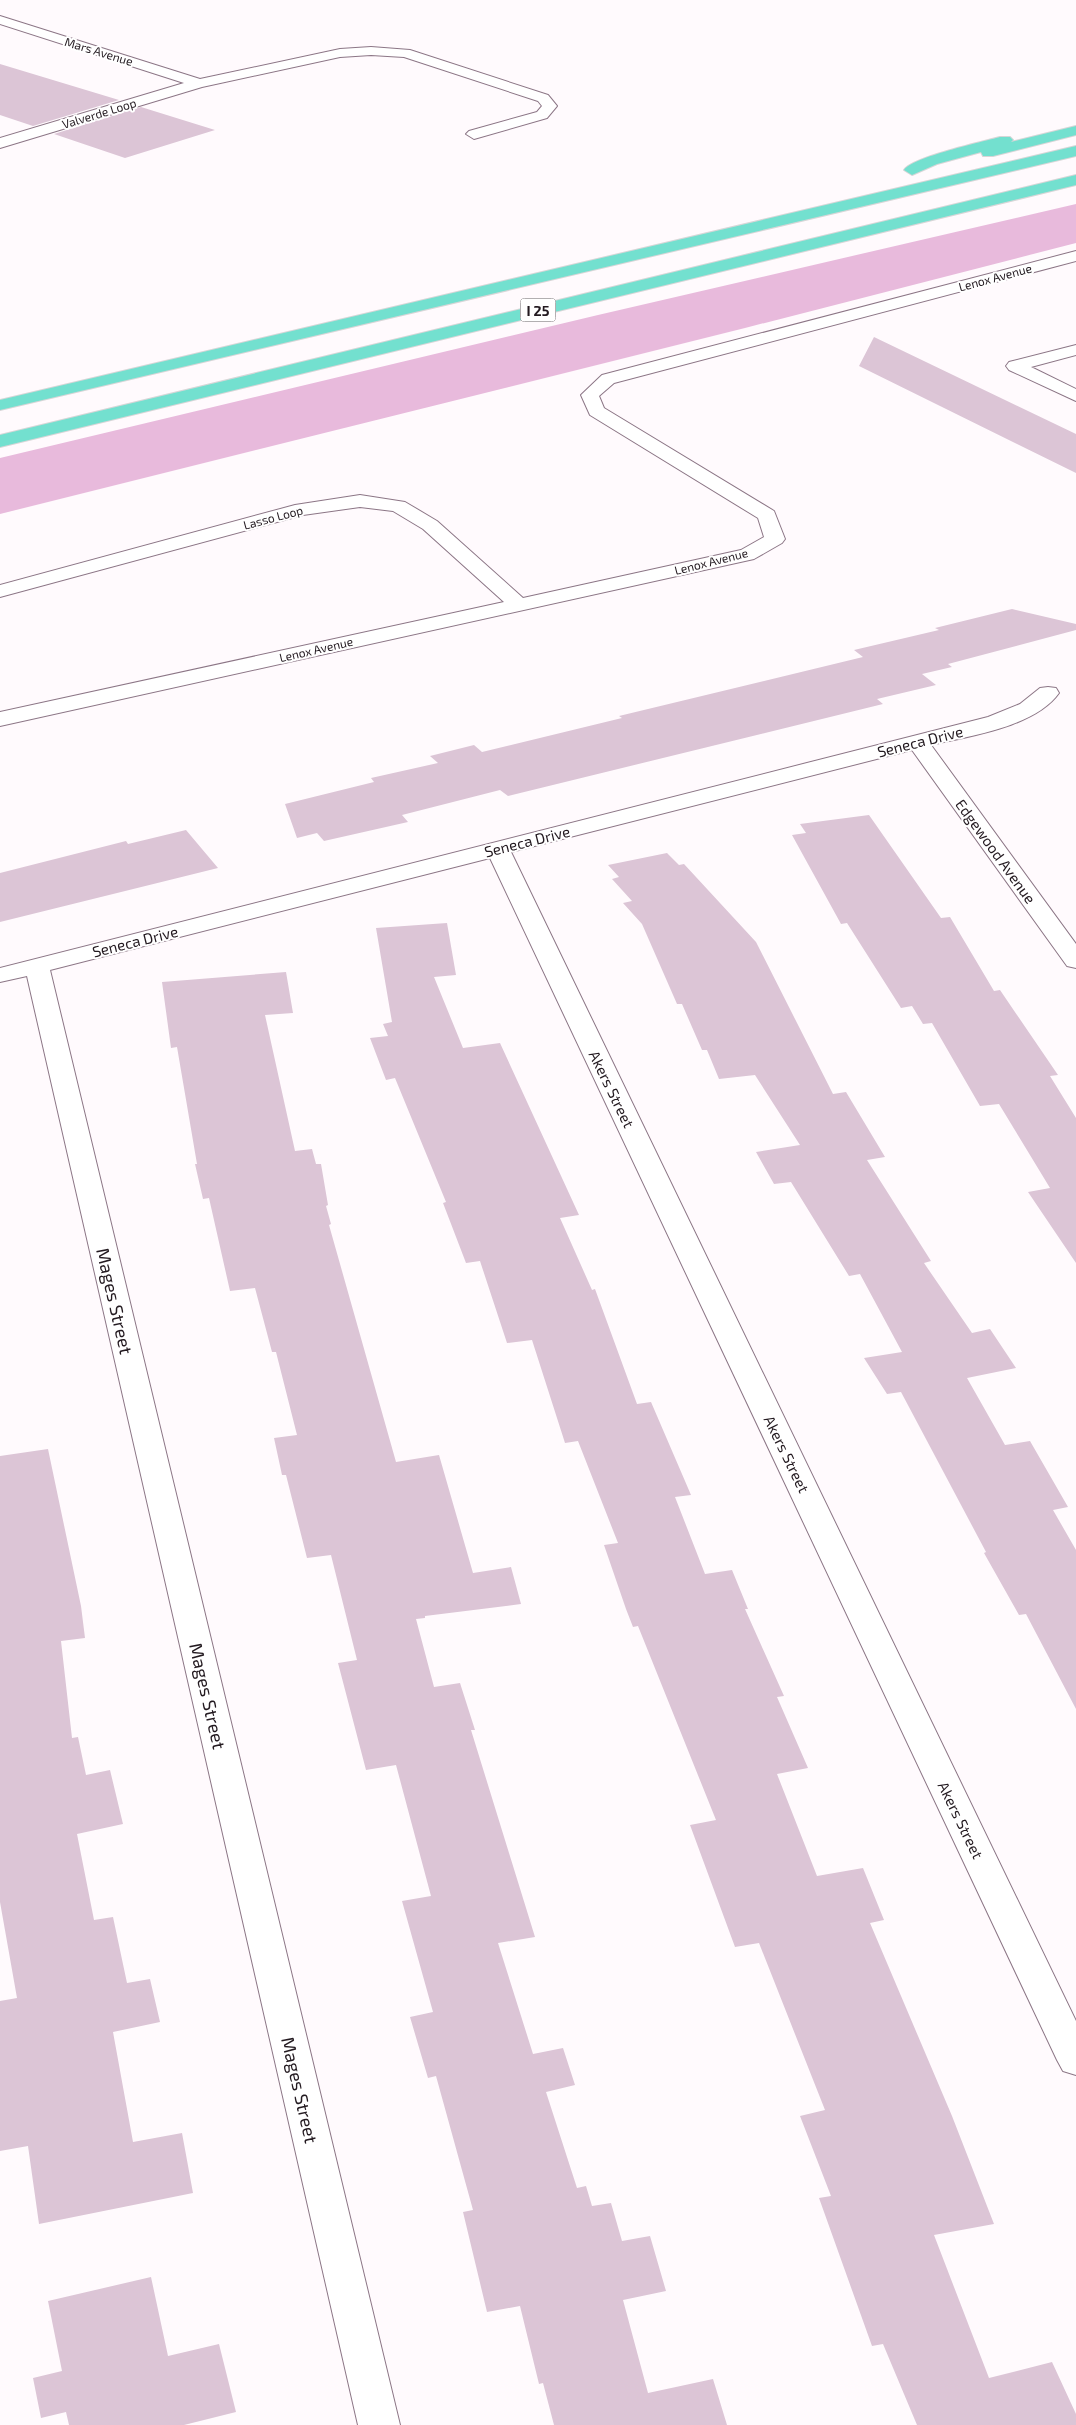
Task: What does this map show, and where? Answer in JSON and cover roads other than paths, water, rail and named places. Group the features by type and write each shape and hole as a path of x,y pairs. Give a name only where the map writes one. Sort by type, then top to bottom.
{"highway":[{"path":"912,170 932,161 1076,117"},
{"path":"892,175 1076,130"},
{"name":"I 25","path":"0,405 1076,151"},
{"name":"I 25","path":"0,441 1076,180"},
{"path":"872,228 1076,189"},
{"path":"393,312 598,252 778,205"}],"street":[{"name":"Mars Avenue","path":"0,20 199,82"},
{"path":"8,36 31,30"},
{"name":"Valverde Loop","path":"0,143 199,82 340,53 371,51 405,54 543,98 550,106 542,115 474,134"},
{"name":"Lenox Avenue","path":"0,719 747,555 774,539 767,514 596,411 590,395 608,379 1076,256"},
{"path":"1076,350 1015,366 1076,396"},
{"name":"Lasso Loop","path":"0,591 302,509 360,501 398,506 430,525 518,604"},
{"name":"Seneca Drive","path":"0,976 1014,716 1040,701 1048,693"},
{"name":"Edgewood Avenue","path":"917,741 1076,961"},
{"name":"Akers Street","path":"497,848 1076,2060"},
{"name":"Mages Street","path":"36,966 379,2425"}]}
